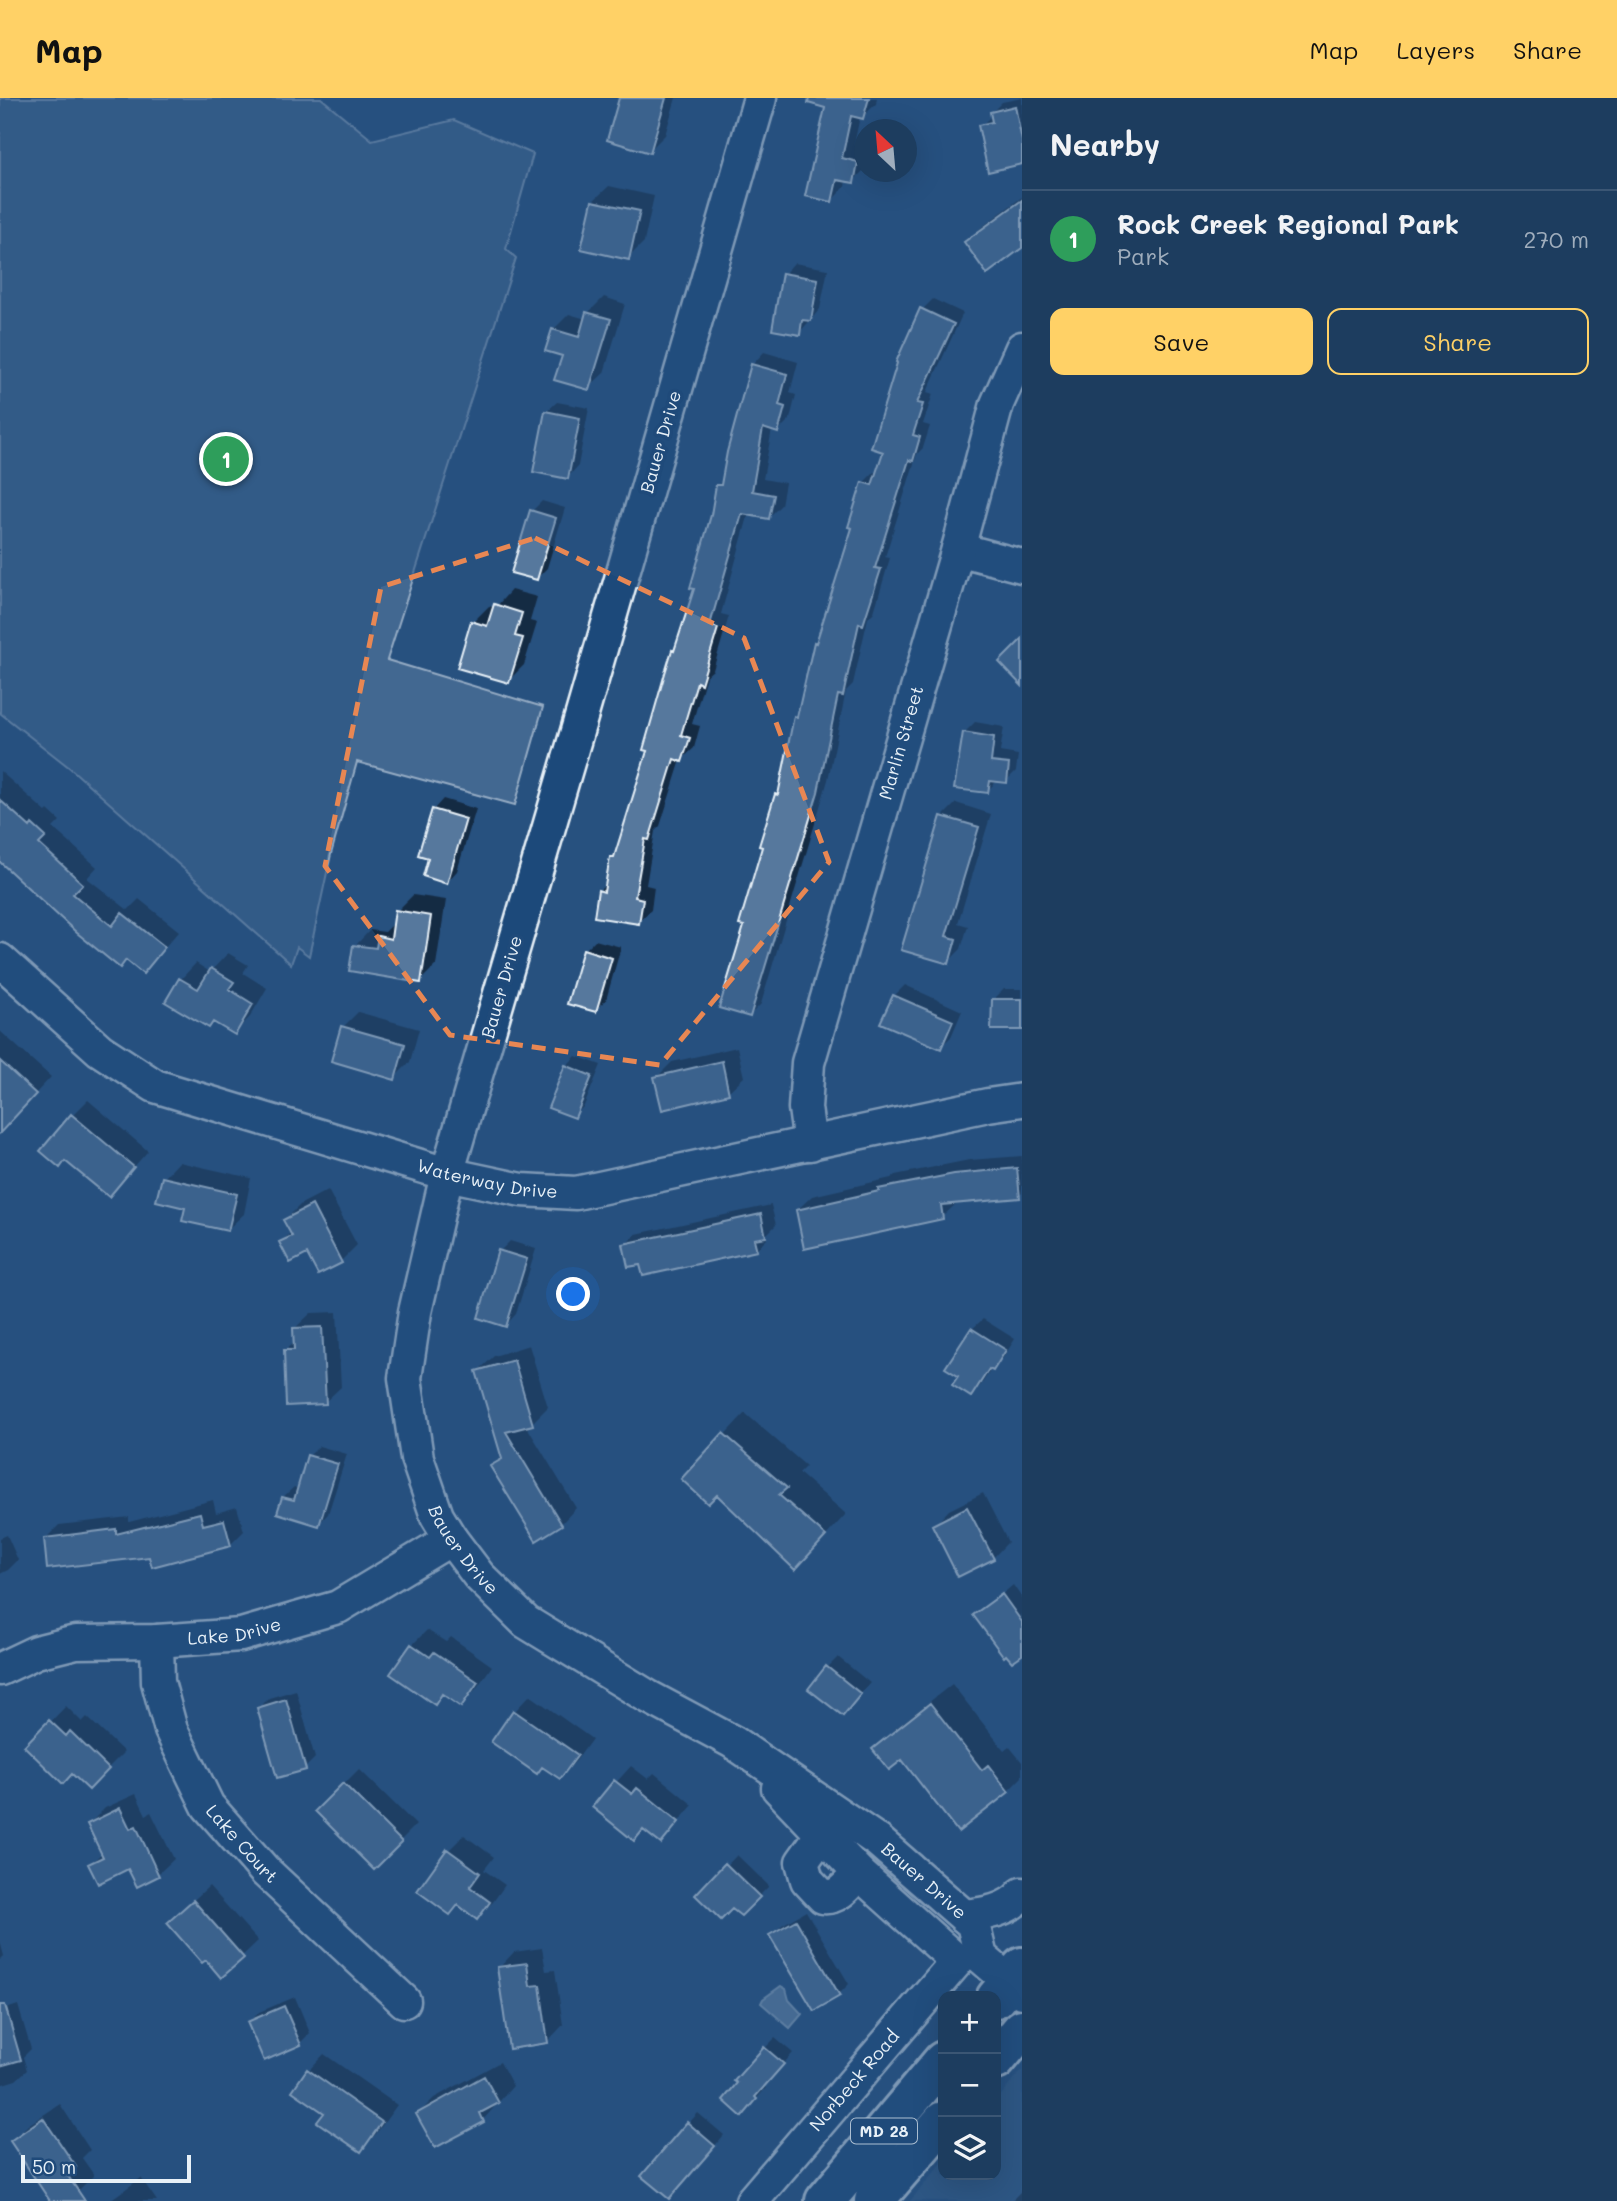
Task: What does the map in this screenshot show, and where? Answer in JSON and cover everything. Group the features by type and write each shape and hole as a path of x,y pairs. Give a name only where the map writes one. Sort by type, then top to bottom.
{"main road":[{"path":"1001,2054 1022,2029"},
{"name":"MD 28","path":"825,2201 938,2067"},
{"name":"MD 28","path":"874,2201 938,2127"}],"street":[{"name":"Bauer Drive","path":"760,98 447,1174 415,1312 405,1378 417,1458 437,1516 479,1576 526,1622 647,1696 733,1742 878,1840 977,1915 972,1924 969,1959"},
{"name":"Marlin Street","path":"810,1144 805,1108 808,1063 958,549 997,404 1022,348"},
{"path":"958,549 1022,566"},
{"name":"Waterway Drive","path":"0,960 100,1049 155,1086 447,1174 522,1190 576,1193 1022,1100"},
{"name":"Lake Drive","path":"0,1669 36,1652 76,1642 157,1641 242,1635 338,1608 451,1539"},
{"name":"Lake Court","path":"157,1641 158,1682 171,1730 208,1806 265,1871 404,2001"},
{"name":"Bauer Drive","path":"733,1742 859,1872 969,1959 1012,1985"},
{"path":"822,1834 802,1862 807,1880 823,1897 831,1898 838,1894 859,1872"},
{"path":"977,1915 1016,1901 1022,1894"},
{"name":"Norbeck Road","path":"752,2201 969,1959"}],"highlighted area":[{"path":"535,538 744,638 829,862 660,1065 450,1035 325,866 381,587"}],"shaded area":[{"path":"0,98 321,98 372,140 454,120 533,154 506,249 516,258 387,660 543,707 515,805 357,762 331,854 309,956 297,947 291,964 70,768 0,713"},
{"path":"781,1986 786,1989 789,2000 802,2014 790,2028 761,2003"},
{"path":"1022,2070 1022,2201 910,2201 938,2168 938,2180 1001,2180 1001,2095"}],"building":[{"path":"619,98 666,98 650,153 607,140"},
{"path":"809,98 869,98 863,119 851,116 842,158 854,161 854,183 837,180 832,202 805,196 825,108 808,103"},
{"path":"1015,106 1022,141 1022,164 988,172 978,125 992,122 990,112"},
{"path":"1022,200 1022,248 987,274 964,242"},
{"path":"592,201 640,211 629,260 581,249"},
{"path":"782,273 818,279 811,321 802,320 800,335 772,330"},
{"path":"920,308 954,324 917,403 923,404 913,435 920,437 913,461 909,460 875,568 881,569 863,625 859,623 843,696 838,695 818,792 750,1017 719,1008 744,926 739,925 762,847 759,846 775,794 778,795 794,716 797,717 814,642 816,643 852,528 848,527 862,482 872,485 883,452 871,448 896,362"},
{"path":"586,312 611,319 589,390 554,380 562,356 545,351 552,329 579,337"},
{"path":"751,364 787,374 779,405 785,407 778,433 763,428 752,491 774,495 769,519 742,514 710,625 718,628 701,684 697,682 681,735 690,738 682,762 674,759 649,840 645,839 635,897 643,899 639,924 594,917 598,890 604,892 610,857 614,857 647,751 643,750 665,673 694,589 690,588 711,515 716,485 721,485 727,452"},
{"path":"545,411 580,418 568,479 533,472"},
{"path":"530,510 556,518 537,580 511,573"},
{"path":"494,604 522,613 515,636 523,638 509,683 457,668 471,621 487,626"},
{"path":"1022,639 1022,686 999,662"},
{"path":"963,732 994,737 991,762 1009,764 1007,783 990,781 988,793 954,789"},
{"path":"0,800 30,827 32,824 46,837 39,844 83,884 73,894 112,926 122,913 165,947 143,974 126,960 120,968 77,933 0,862"},
{"path":"432,809 466,819 447,884 423,876 428,858 418,855"},
{"path":"941,816 979,827 946,936 956,939 949,964 901,950"},
{"path":"395,910 431,916 421,983 349,971 353,945 376,948 378,936 391,939"},
{"path":"583,949 612,958 596,1012 567,1004"},
{"path":"211,968 234,982 229,989 253,1004 235,1035 213,1022 209,1028 165,1002 179,978 198,989"},
{"path":"893,995 953,1021 941,1049 880,1023"},
{"path":"992,999 1022,999 1022,1030 991,1030"},
{"path":"341,1026 405,1044 395,1080 331,1061"},
{"path":"0,1061 36,1094 0,1133"},
{"path":"722,1061 729,1094 662,1110 654,1077"},
{"path":"565,1065 592,1076 575,1118 548,1108"},
{"path":"71,1114 134,1167 109,1197 65,1161 60,1168 40,1151"},
{"path":"1017,1168 1020,1198 941,1205 943,1219 804,1249 796,1210 879,1191 878,1189 954,1174"},
{"path":"162,1177 237,1194 228,1231 182,1221 185,1208 156,1201"},
{"path":"312,1205 342,1263 318,1275 307,1254 290,1263 279,1242 292,1236 283,1220"},
{"path":"761,1214 766,1237 754,1239 757,1251 643,1276 640,1265 628,1267 623,1244"},
{"path":"498,1250 527,1259 506,1327 478,1318"},
{"path":"322,1327 326,1404 286,1406 284,1350 294,1350 293,1328"},
{"path":"971,1328 1006,1350 993,1371 989,1369 971,1397 952,1385 958,1376 945,1368"},
{"path":"514,1360 533,1425 506,1432 562,1525 536,1541 490,1466 502,1459 476,1371"},
{"path":"723,1433 787,1488 779,1495 826,1536 795,1570 717,1495 708,1504 681,1479"},
{"path":"307,1455 338,1464 319,1526 277,1513 282,1497 294,1500"},
{"path":"967,1507 994,1559 958,1577 932,1525"},
{"path":"200,1513 203,1525 224,1520 231,1546 152,1567 149,1557 47,1569 44,1538 116,1529 116,1534"},
{"path":"1002,1594 1022,1622 1022,1655 1012,1662 1006,1655 1004,1657 973,1615"},
{"path":"411,1644 430,1657 434,1652 478,1682 461,1707 442,1694 435,1705 390,1674"},
{"path":"826,1666 861,1694 843,1716 808,1689"},
{"path":"286,1699 306,1770 277,1778 257,1708"},
{"path":"930,1703 982,1770 988,1765 1009,1792 958,1832 902,1760 889,1770 872,1749"},
{"path":"513,1710 578,1755 560,1779 542,1767 537,1774 491,1742"},
{"path":"49,1720 66,1736 70,1731 109,1769 89,1790 72,1774 63,1784 24,1746"},
{"path":"614,1780 632,1794 637,1788 679,1822 661,1844 643,1830 634,1841 592,1807"},
{"path":"343,1783 402,1842 374,1870 315,1811"},
{"path":"120,1808 130,1829 136,1826 159,1876 137,1887 128,1869 98,1884 88,1864 103,1857 87,1824"},
{"path":"447,1849 480,1873 470,1887 490,1902 477,1920 458,1905 450,1915 417,1891"},
{"path":"725,1863 760,1897 741,1916 732,1909 721,1920 695,1895"},
{"path":"193,1900 244,1958 221,1978 206,1960 202,1963 167,1923"},
{"path":"796,1920 840,1996 814,2011 769,1935"},
{"path":"527,1963 530,1986 540,1985 548,2043 509,2049 497,1967"},
{"path":"0,2005 5,2005 21,2060 0,2066"},
{"path":"284,2006 301,2045 264,2061 247,2022"},
{"path":"764,2047 784,2064 755,2097 757,2099 742,2117 723,2100 737,2083 734,2081"},
{"path":"307,2069 382,2122 361,2152 317,2122 324,2113 292,2091"},
{"path":"484,2076 499,2103 480,2113 484,2122 435,2148 416,2114"},
{"path":"43,2118 76,2167 66,2173 85,2201 50,2201 10,2141"},
{"path":"687,2122 715,2146 669,2199 641,2176"}],"place":[{"name":"Rock Creek Regional Park","path":"226,459"}]}
